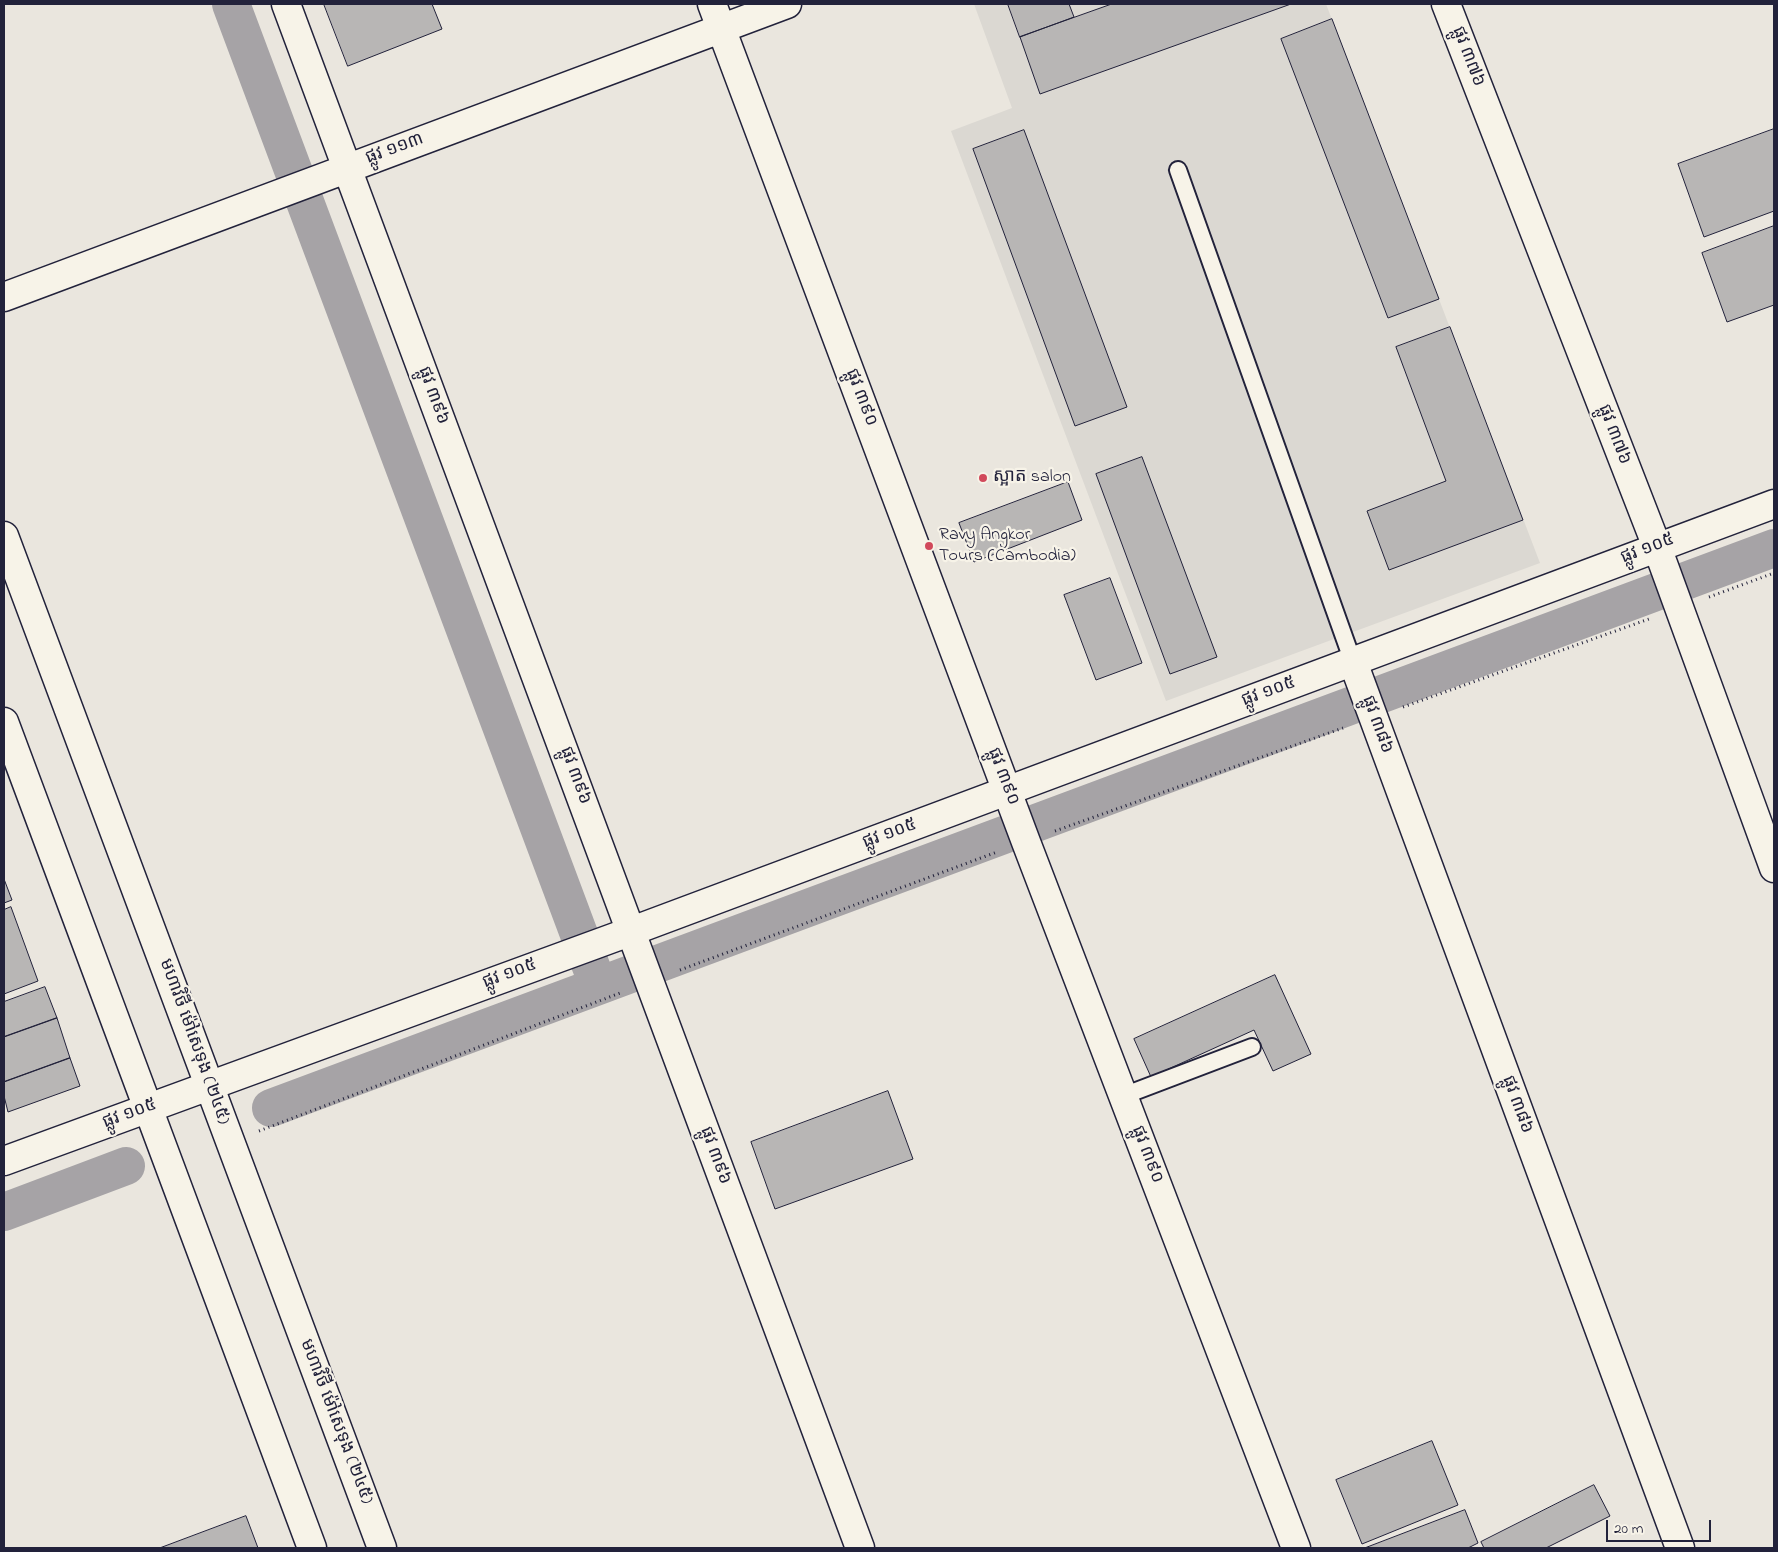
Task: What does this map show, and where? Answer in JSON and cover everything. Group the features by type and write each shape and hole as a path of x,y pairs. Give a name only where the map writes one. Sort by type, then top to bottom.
{"street":[{"name":"ផ្លូវ ៣៩៦","path":"286,4 860,1548"},
{"name":"ផ្លូវ ១១៣","path":"4,297 347,168 716,16 787,4"},
{"name":"ផ្លូវ ៣៧៦","path":"1446,4 1679,608 1774,868"},
{"name":"ផ្លូវ ៣៩០","path":"716,16 1010,800 1296,1548"},
{"name":"ផ្លូវ ១០៥","path":"4,1161 565,955 606,941 635,940 1660,558 1774,504"},
{"name":"មហាវិថី ម៉ៅសេទុង (២៤៥)","path":"4,536 382,1548"},
{"name":"ផ្លូវ ៣៨៦","path":"1356,672 1680,1548"},
{"path":"4,722 312,1548"}],"lane":[{"path":"1178,170 1356,672"},
{"path":"1123,1096 1252,1047"}],"shaded area":[{"path":"974,4 1326,4 1540,563 1166,701 951,131 1012,108"}],"building":[{"path":"324,4 432,4 442,29 348,66"},
{"path":"1008,4 1069,4 1074,17 1020,37"},
{"path":"1112,4 1291,4 1040,94 1020,37"},
{"path":"1332,19 1439,299 1388,318 1281,39"},
{"path":"1774,129 1774,211 1704,237 1678,164"},
{"path":"1024,130 1127,407 1075,426 973,149"},
{"path":"1774,226 1774,305 1727,322 1702,253"},
{"path":"1450,327 1523,520 1389,570 1367,511 1446,481 1396,347"},
{"path":"1142,457 1217,657 1170,674 1096,474"},
{"path":"1068,482 1082,520 974,562 959,523"},
{"path":"1110,578 1142,663 1096,680 1064,595"},
{"path":"4,879 12,900 4,903"},
{"path":"11,907 38,981 4,994 4,910"},
{"path":"1275,975 1311,1054 1273,1071 1254,1030 1151,1077 1134,1039"},
{"path":"45,987 57,1018 4,1037 4,1002"},
{"path":"57,1018 70,1058 4,1082 4,1037"},
{"path":"70,1058 80,1086 8,1112 4,1096 4,1082"},
{"path":"888,1091 913,1159 775,1209 751,1142"},
{"path":"1432,1441 1458,1505 1362,1544 1336,1480"},
{"path":"1594,1485 1610,1516 1546,1548 1484,1548 1481,1542"},
{"path":"1465,1510 1478,1543 1468,1548 1365,1548"},
{"path":"246,1516 258,1548 160,1548"}],"waterway":[{"path":"231,4 598,985"},
{"path":"271,1108 1774,548"},
{"path":"4,1212 126,1166"}],"place":[{"name":"ស្អាត salon","path":"983,478"},
{"name":"Ravy Angkor Tours (Cambodia)","path":"929,546"}]}
